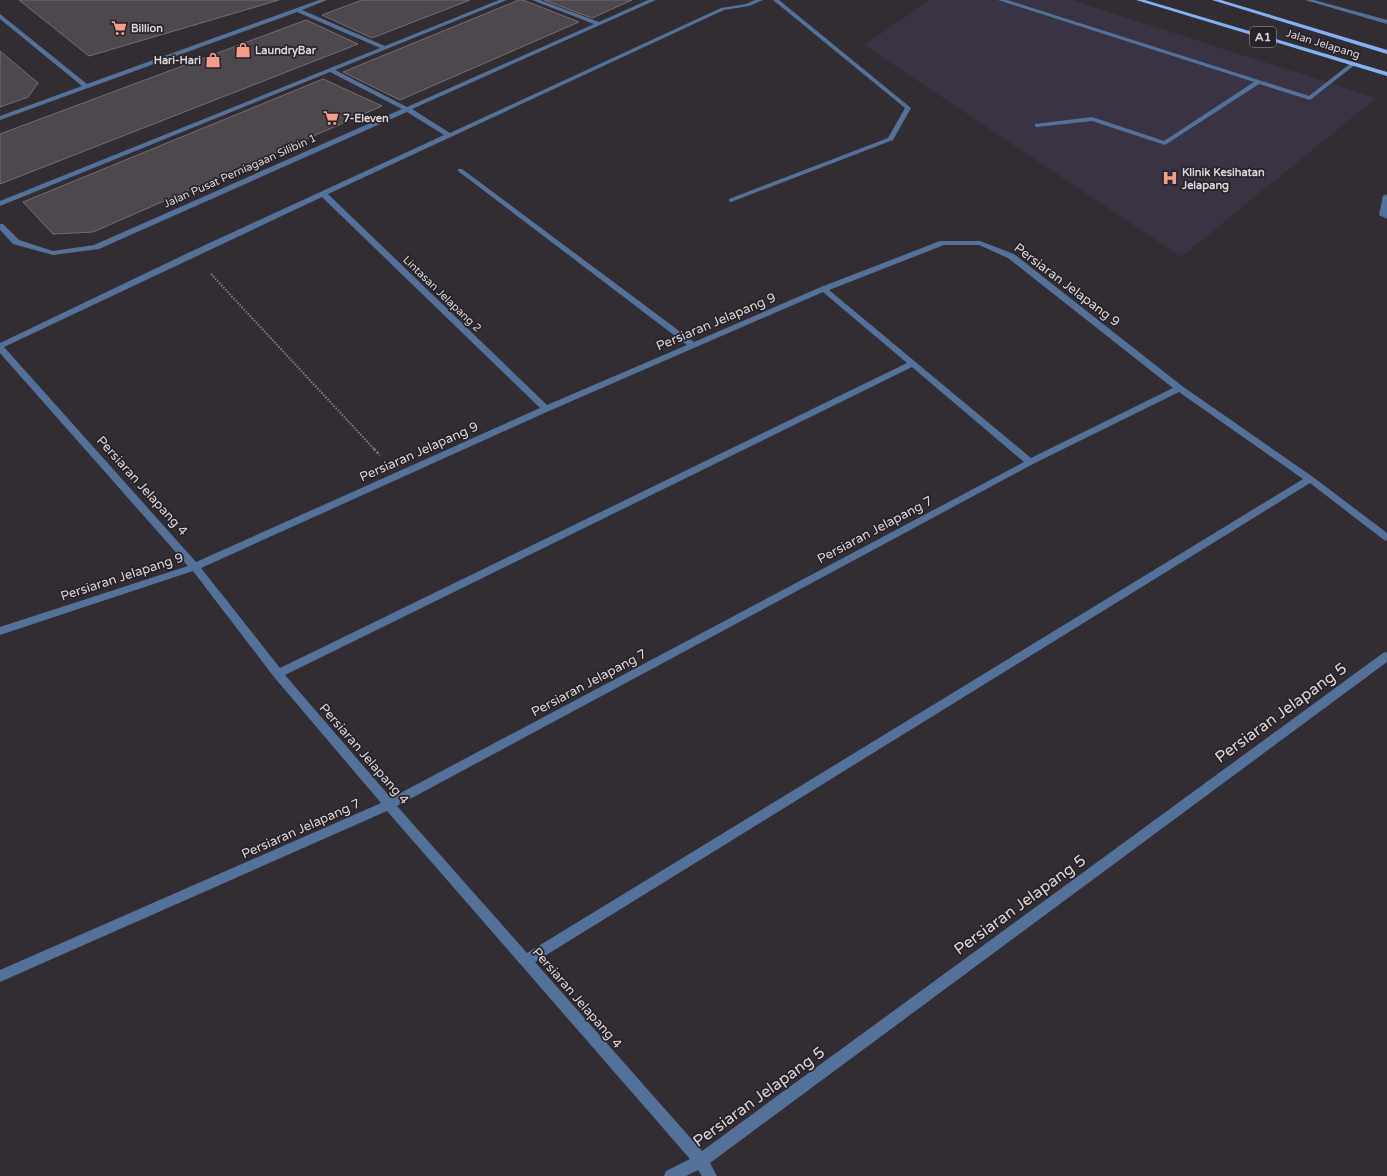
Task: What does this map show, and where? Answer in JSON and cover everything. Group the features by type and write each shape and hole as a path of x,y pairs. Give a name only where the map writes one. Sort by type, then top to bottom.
{"main road":[{"name":"Jalan Jelapang","path":"1139,0 1387,74"},
{"name":"Jalan Jelapang","path":"1215,0 1387,52"}],"street":[{"path":"0,118 324,0"},
{"path":"0,204 504,0"},
{"path":"535,0 600,24"},
{"name":"Jalan Pusat Perniagaan Silibin 1","path":"0,226 16,242 53,252 96,247 653,0"},
{"path":"723,9 731,0"},
{"path":"0,347 193,254 723,9 747,5 760,0"},
{"path":"731,200 892,139 908,108 776,0"},
{"path":"1001,0 1310,98 1353,64"},
{"path":"1308,0 1387,22"},
{"path":"298,10 384,48"},
{"path":"0,16 87,87"},
{"path":"330,70 406,109 450,136"},
{"path":"1037,125 1092,119 1165,143 1258,82"},
{"path":"460,170 694,346"},
{"name":"Lintasan Jelapang 2","path":"323,194 546,409"},
{"path":"1387,196 1383,215 1387,217"},
{"name":"Persiaran Jelapang 9","path":"0,630 195,567 546,409 824,289 942,243 980,243 1012,256 1179,388 1310,479 1387,538"},
{"path":"824,289 1030,462"},
{"name":"Persiaran Jelapang 4","path":"0,347 195,567 278,674 390,805 701,1161 710,1176"},
{"path":"278,674 912,364"},
{"name":"Persiaran Jelapang 7","path":"0,976 390,805 1030,462 1179,388"},
{"path":"526,960 1310,479"},
{"name":"Persiaran Jelapang 5","path":"670,1176 701,1161 1387,656"}],"path":[{"path":"193,254 399,476"}],"shaded area":[{"name":"Klinik Kesihatan Jelapang","path":"930,0 1071,0 1376,98 1181,257 864,45"}],"building":[{"name":"Billion","path":"19,0 279,0 89,56"},
{"path":"362,0 470,0 372,38 322,15"},
{"path":"519,0 523,0 579,22 400,100 343,72"},
{"path":"544,0 632,0 592,18"},
{"path":"306,20 358,44 0,184 0,134"},
{"path":"0,51 38,83 28,97 0,107"},
{"path":"323,79 382,106 93,232 53,234 23,202"}],"place":[{"name":"Billion","path":"119,28"},
{"name":"LaundryBar","path":"243,50"},
{"name":"Hari-Hari","path":"213,60"},
{"name":"7-Eleven","path":"331,118"},
{"name":"Klinik Kesihatan Jelapang","path":"1170,178"}]}
